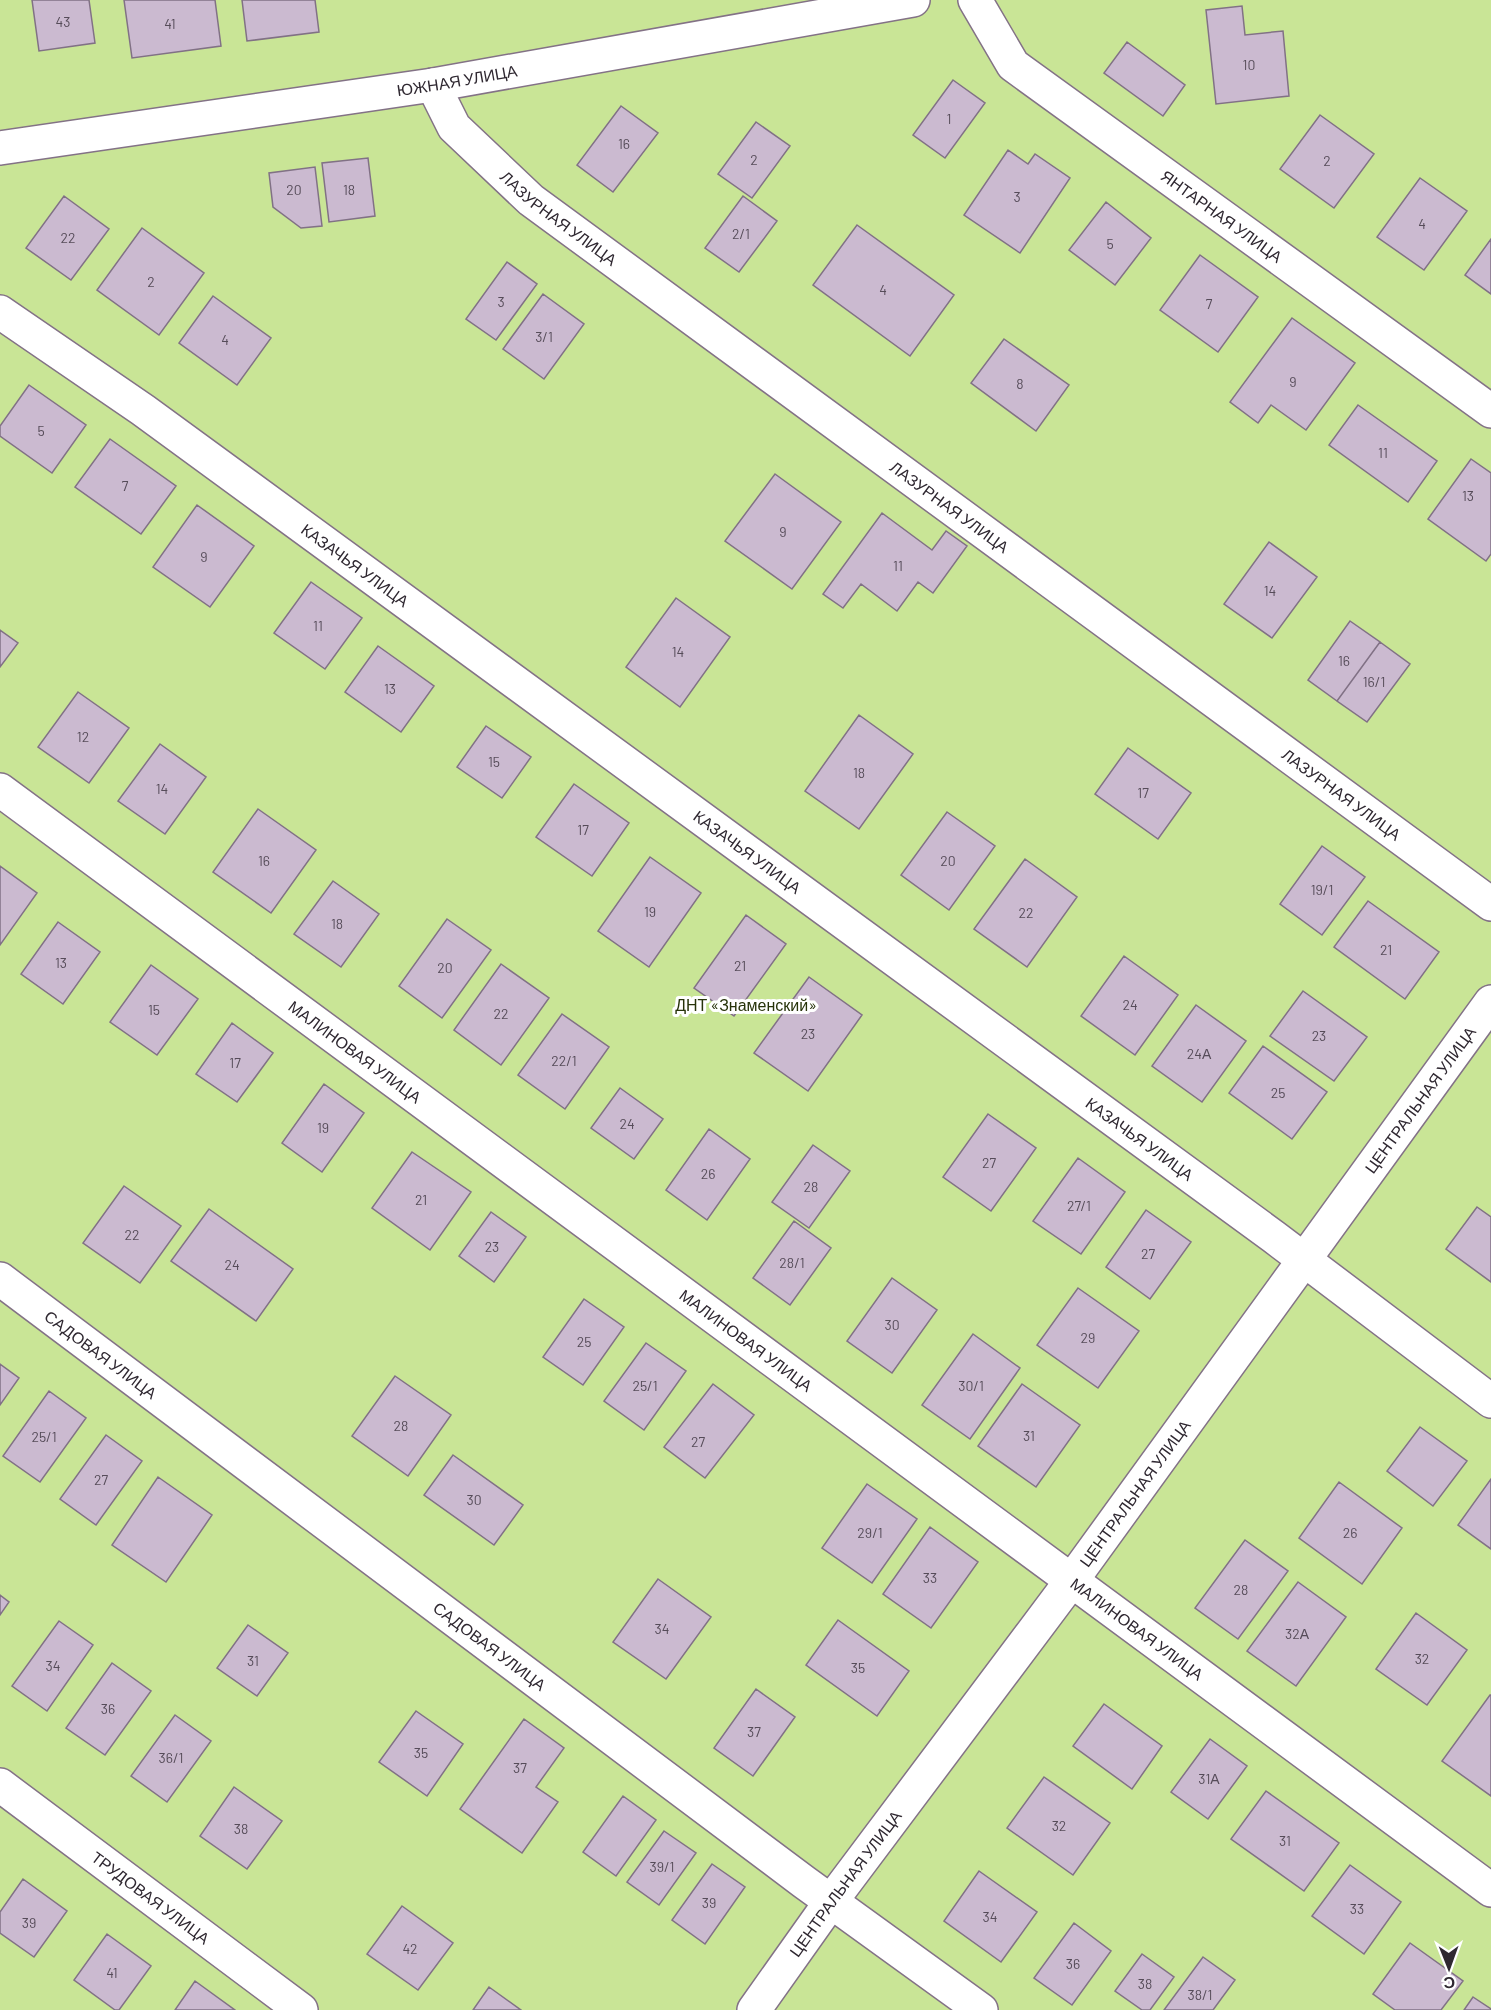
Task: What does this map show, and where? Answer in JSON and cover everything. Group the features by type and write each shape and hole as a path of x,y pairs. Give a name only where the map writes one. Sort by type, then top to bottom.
{"street":[{"name":"ЮЖНАЯ УЛИЦА","path":"0,148 433,86 913,0"},
{"name":"ЯНТАРНАЯ УЛИЦА","path":"975,0 1013,66 1491,411"},
{"name":"ЛАЗУРНАЯ УЛИЦА","path":"433,86 454,128 531,200 1491,904"},
{"name":"КАЗАЧЬЯ УЛИЦА","path":"0,312 153,417 1304,1261 1491,1401"},
{"name":"МАЛИНОВАЯ УЛИЦА","path":"0,790 1491,1890"},
{"name":"ЦЕНТРАЛЬНАЯ УЛИЦА","path":"754,2010 832,1900 1072,1580 1491,1002"},
{"name":"САДОВАЯ УЛИЦА","path":"0,1279 804,1882 832,1900 981,2010"},
{"name":"ТРУДОВАЯ УЛИЦА","path":"0,1785 301,2010"}],"green space":[{"name":"ДНТ «Знаменский»","path":"0,0 1491,0 1491,2010 0,2010"}],"building":[{"path":"32,0 89,0 95,43 39,51"},
{"path":"124,0 215,0 221,46 132,58"},
{"path":"242,0 315,0 319,32 247,41"},
{"path":"1242,6 1245,35 1283,31 1289,96 1216,104 1206,10"},
{"path":"1127,42 1185,85 1163,116 1104,73"},
{"path":"953,80 985,103 945,158 913,135"},
{"path":"621,106 658,133 613,192 577,165"},
{"path":"1320,115 1374,154 1334,208 1280,169"},
{"path":"756,122 790,146 752,198 718,174"},
{"path":"1008,150 1028,164 1035,154 1070,178 1020,253 964,215"},
{"path":"368,158 375,216 329,222 322,163"},
{"path":"315,167 322,226 301,228 273,207 269,173"},
{"path":"1420,178 1467,211 1424,270 1377,237"},
{"path":"64,196 109,229 71,280 26,248"},
{"path":"743,196 777,221 739,272 705,248"},
{"path":"1106,202 1151,238 1115,285 1069,250"},
{"path":"857,225 954,295 910,356 813,285"},
{"path":"142,228 204,273 159,335 97,290"},
{"path":"1491,239 1491,294 1465,275"},
{"path":"1200,255 1258,297 1218,352 1160,310"},
{"path":"507,262 537,284 496,340 466,319"},
{"path":"543,294 584,324 544,379 503,349"},
{"path":"213,296 271,338 237,385 179,343"},
{"path":"1292,318 1355,363 1306,430 1271,405 1258,423 1230,402"},
{"path":"1004,339 1069,385 1036,431 971,383"},
{"path":"29,385 86,425 52,473 0,436 0,426"},
{"path":"1358,405 1437,461 1408,502 1329,445"},
{"path":"110,439 176,486 141,534 75,487"},
{"path":"1471,459 1491,473 1491,554 1486,561 1428,519"},
{"path":"775,474 841,522 792,589 725,541"},
{"path":"197,505 254,546 210,607 153,567"},
{"path":"882,513 932,550 946,531 967,546 933,593 918,582 897,611 861,584 843,608 823,594"},
{"path":"1269,542 1317,577 1272,638 1224,604"},
{"path":"311,582 362,618 325,669 274,633"},
{"path":"676,598 730,637 680,707 626,667"},
{"path":"1350,621 1380,642 1337,701 1308,680"},
{"path":"0,630 18,643 0,667"},
{"path":"1380,642 1410,664 1367,722 1337,701"},
{"path":"378,646 434,686 401,732 345,692"},
{"path":"78,692 129,728 89,783 38,747"},
{"path":"859,715 913,754 859,829 805,791"},
{"path":"486,726 531,757 502,798 457,767"},
{"path":"160,744 206,777 165,834 118,801"},
{"path":"1128,748 1191,793 1158,839 1095,794"},
{"path":"574,784 629,823 592,876 536,837"},
{"path":"258,809 316,850 271,913 213,872"},
{"path":"947,812 995,846 949,910 901,875"},
{"path":"1322,846 1365,877 1322,935 1280,904"},
{"path":"650,857 701,893 649,967 598,931"},
{"path":"1025,859 1077,897 1027,967 974,929"},
{"path":"0,866 37,893 0,945"},
{"path":"333,881 379,914 341,967 294,934"},
{"path":"1368,901 1439,952 1405,999 1334,947"},
{"path":"746,915 786,944 734,1016 694,988"},
{"path":"447,919 491,950 442,1018 399,986"},
{"path":"58,922 100,952 63,1004 21,974"},
{"path":"1124,956 1178,995 1135,1055 1081,1016"},
{"path":"501,964 549,998 501,1065 454,1030"},
{"path":"151,965 198,999 157,1055 110,1022"},
{"path":"809,977 862,1015 808,1091 754,1053"},
{"path":"1303,991 1367,1037 1334,1081 1270,1036"},
{"path":"1196,1005 1246,1041 1202,1102 1152,1066"},
{"path":"562,1014 609,1047 565,1109 518,1075"},
{"path":"232,1023 273,1053 237,1102 196,1074"},
{"path":"1263,1046 1327,1092 1292,1139 1229,1093"},
{"path":"324,1084 364,1113 322,1172 282,1143"},
{"path":"620,1088 663,1119 634,1159 591,1128"},
{"path":"988,1114 1036,1148 991,1211 943,1177"},
{"path":"709,1129 750,1159 707,1220 666,1190"},
{"path":"813,1145 850,1171 809,1228 772,1202"},
{"path":"412,1152 471,1192 430,1250 372,1208"},
{"path":"1078,1158 1125,1192 1081,1254 1033,1221"},
{"path":"124,1186 181,1226 140,1283 83,1243"},
{"path":"1477,1207 1491,1217 1491,1282 1446,1249"},
{"path":"209,1209 293,1269 256,1321 171,1261"},
{"path":"1146,1210 1191,1242 1150,1299 1106,1267"},
{"path":"491,1212 526,1237 494,1282 459,1256"},
{"path":"794,1221 831,1248 790,1305 753,1278"},
{"path":"892,1278 937,1310 892,1373 847,1341"},
{"path":"1078,1288 1139,1331 1098,1388 1037,1345"},
{"path":"584,1299 624,1327 583,1385 543,1357"},
{"path":"973,1334 1020,1368 970,1439 922,1405"},
{"path":"646,1343 686,1371 644,1430 604,1401"},
{"path":"0,1364 19,1378 0,1405"},
{"path":"395,1376 451,1415 408,1476 352,1436"},
{"path":"713,1384 754,1415 705,1478 664,1447"},
{"path":"1022,1384 1080,1425 1036,1487 978,1446"},
{"path":"49,1391 86,1418 40,1482 3,1456"},
{"path":"1420,1427 1467,1461 1433,1506 1387,1471"},
{"path":"106,1435 142,1461 96,1525 60,1499"},
{"path":"453,1455 523,1505 494,1545 424,1495"},
{"path":"158,1477 212,1515 166,1582 112,1545"},
{"path":"1491,1479 1491,1549 1458,1525"},
{"path":"1339,1482 1402,1528 1362,1584 1299,1538"},
{"path":"867,1484 917,1519 872,1583 822,1548"},
{"path":"930,1527 978,1562 931,1628 883,1594"},
{"path":"1245,1540 1288,1571 1238,1639 1195,1608"},
{"path":"658,1579 711,1617 666,1679 613,1642"},
{"path":"1298,1582 1346,1617 1296,1686 1247,1651"},
{"path":"0,1595 9,1602 0,1615"},
{"path":"1416,1613 1467,1650 1427,1705 1376,1669"},
{"path":"838,1620 909,1671 877,1716 806,1665"},
{"path":"59,1621 93,1645 47,1711 12,1686"},
{"path":"248,1625 288,1653 257,1696 217,1668"},
{"path":"112,1663 151,1691 105,1755 66,1728"},
{"path":"756,1689 795,1717 753,1776 714,1748"},
{"path":"1491,1695 1491,1796 1442,1761"},
{"path":"1104,1704 1162,1746 1132,1789 1073,1746"},
{"path":"416,1711 463,1744 427,1796 379,1762"},
{"path":"175,1715 211,1741 167,1802 131,1776"},
{"path":"524,1719 564,1748 536,1787 558,1802 522,1853 460,1809"},
{"path":"1210,1739 1247,1766 1208,1819 1171,1792"},
{"path":"1044,1777 1110,1823 1073,1875 1007,1828"},
{"path":"234,1787 282,1821 247,1869 200,1836"},
{"path":"1266,1791 1339,1843 1304,1891 1231,1839"},
{"path":"623,1796 656,1820 616,1876 583,1852"},
{"path":"664,1831 696,1853 659,1905 627,1882"},
{"path":"712,1864 745,1887 705,1944 672,1920"},
{"path":"1350,1865 1401,1902 1364,1954 1312,1916"},
{"path":"979,1871 1037,1912 1001,1962 944,1921"},
{"path":"23,1879 67,1911 34,1957 0,1933 0,1912"},
{"path":"402,1906 453,1943 418,1990 367,1954"},
{"path":"1074,1923 1111,1951 1072,2005 1034,1978"},
{"path":"107,1934 151,1966 119,2010 115,2010 74,1980"},
{"path":"1410,1943 1463,1981 1441,2010 1395,2010 1373,1994"},
{"path":"1142,1954 1174,1977 1150,2010 1142,2010 1115,1991"},
{"path":"1203,1957 1235,1980 1213,2010 1164,2010"},
{"path":"195,1981 235,2010 175,2010"},
{"path":"489,1987 521,2010 473,2010"},
{"path":"1473,1997 1491,2009 1491,2010 1464,2010"}]}
